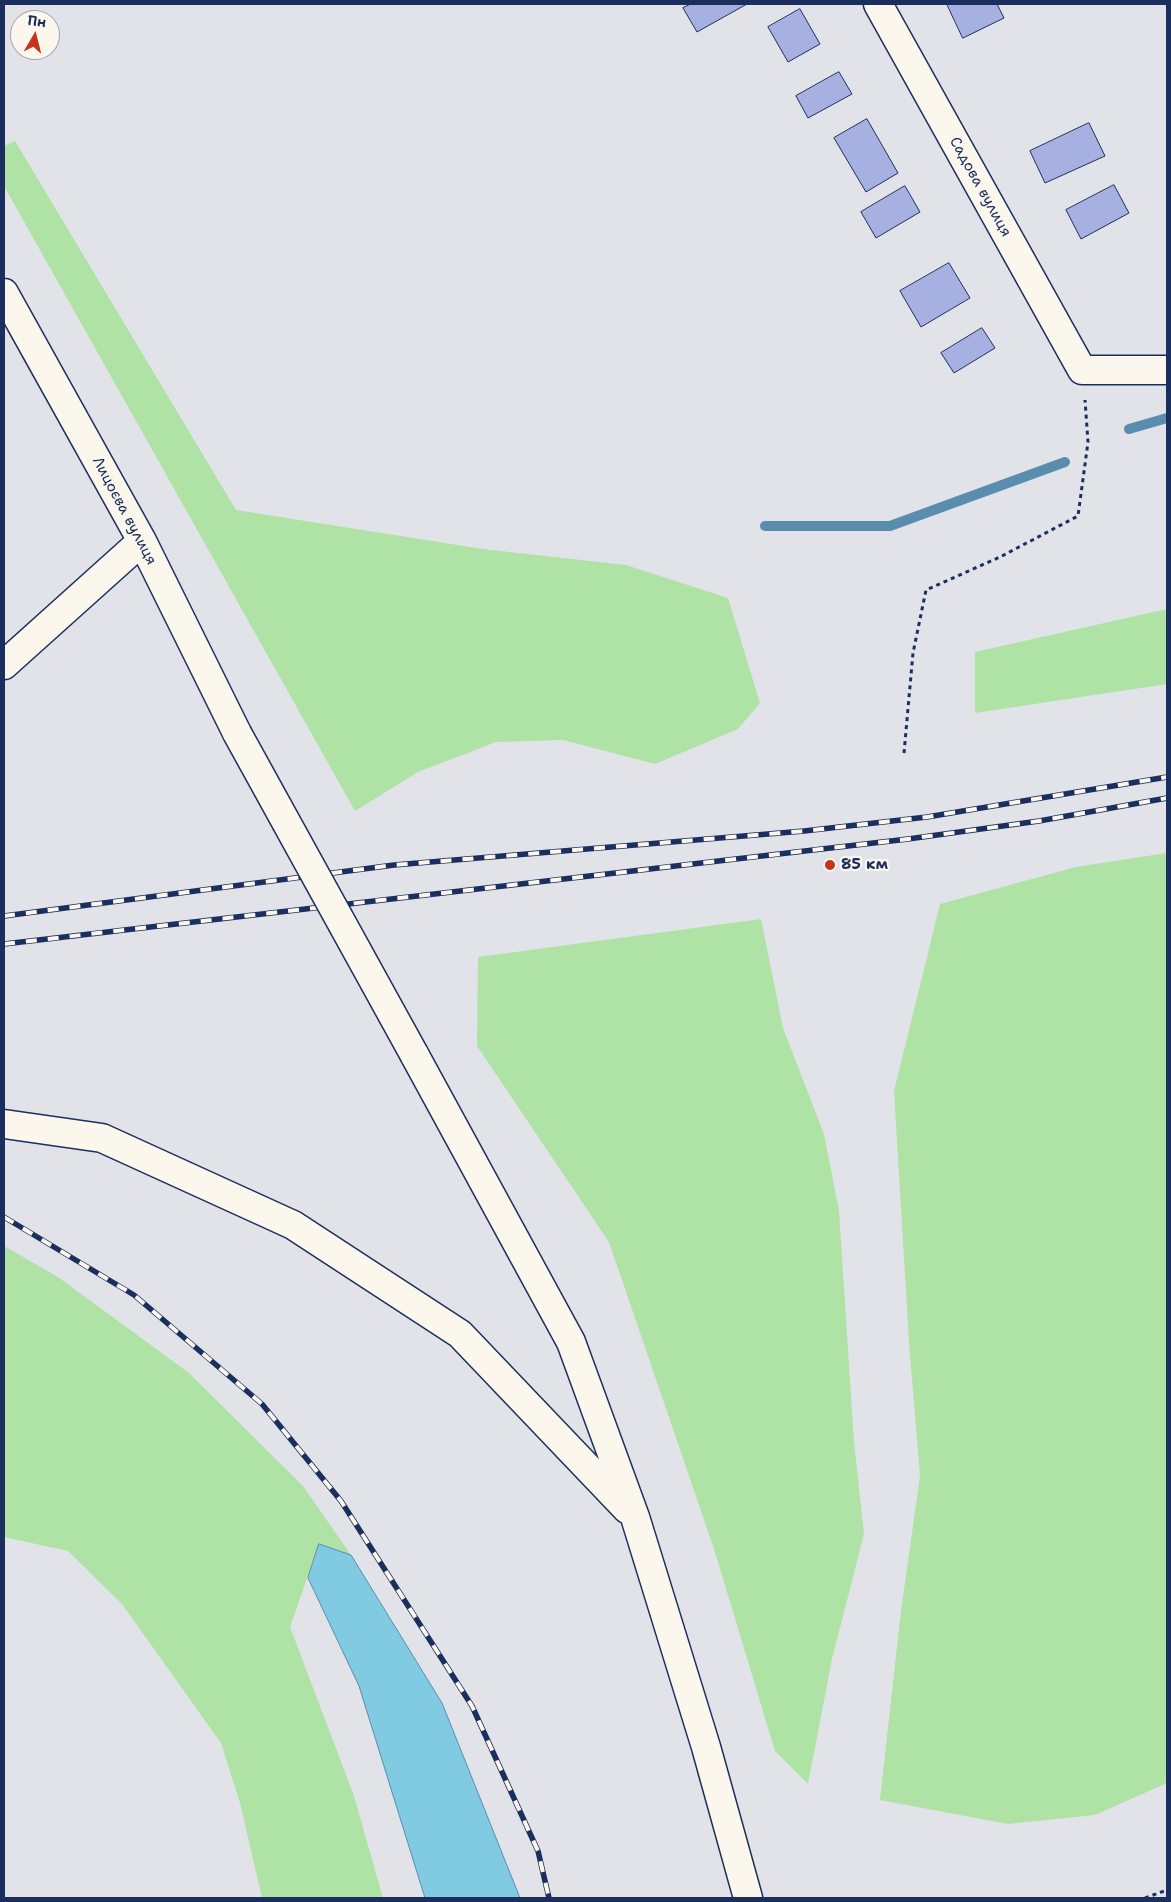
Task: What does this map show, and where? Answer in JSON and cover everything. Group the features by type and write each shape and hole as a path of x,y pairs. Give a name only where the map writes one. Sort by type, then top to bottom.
{"street":[{"name":"Садова вулиця","path":"878,4 1082,370"},
{"name":"Лицоєва вулиця","path":"4,293 142,541 237,733 571,1342 635,1517 703,1738 748,1898"},
{"path":"1082,370 1167,370"},
{"path":"4,665 142,541"},
{"path":"4,1124 102,1138 293,1225 460,1334 635,1517"}],"path":[{"path":"904,752 913,653 926,590 1000,557 1078,516 1088,442 1082,370"},
{"path":"1145,1898 1167,1890"}],"green space":[{"path":"15,141 236,510 483,549 626,565 728,598 760,703 738,729 655,764 563,740 496,742 418,772 355,811 4,186 4,146"},
{"path":"1167,609 1167,684 975,713 975,652"},
{"path":"1167,853 1167,1783 1095,1815 1008,1824 880,1800 901,1611 920,1476 909,1342 894,1091 940,904 1076,867"},
{"path":"761,919 783,1028 824,1134 839,1211 854,1442 864,1534 832,1659 808,1784 775,1751 714,1549 609,1242 477,1046 478,957"},
{"path":"4,1246 58,1277 189,1373 303,1486 351,1555 319,1544 290,1627 354,1796 383,1898 262,1898 240,1803 221,1743 122,1604 68,1551 4,1537"}],"water":[{"path":"319,1544 351,1555 442,1703 520,1898 425,1898 359,1686 308,1578"}],"building":[{"path":"691,4 747,4 697,32 683,8"},
{"path":"947,4 997,4 1004,18 963,38"},
{"path":"800,9 820,44 788,62 768,27"},
{"path":"839,72 852,94 808,118 796,96"},
{"path":"867,119 898,173 866,192 834,138"},
{"path":"1089,123 1105,156 1045,183 1030,151"},
{"path":"1114,185 1129,213 1081,239 1066,210"},
{"path":"905,186 920,212 876,238 861,212"},
{"path":"949,263 970,298 921,327 900,291"},
{"path":"982,328 995,348 954,373 941,353"}],"waterway":[{"path":"1129,429 1167,418"},
{"path":"765,526 890,526 1065,462"}],"railway":[{"path":"4,916 394,865 804,831 927,817 1167,777"},
{"path":"4,944 908,839 1039,821 1167,798"},
{"path":"4,1217 134,1295 262,1404 341,1501 472,1706 538,1851 549,1898"}],"place":[{"name":"85 км","path":"830,865"}]}
